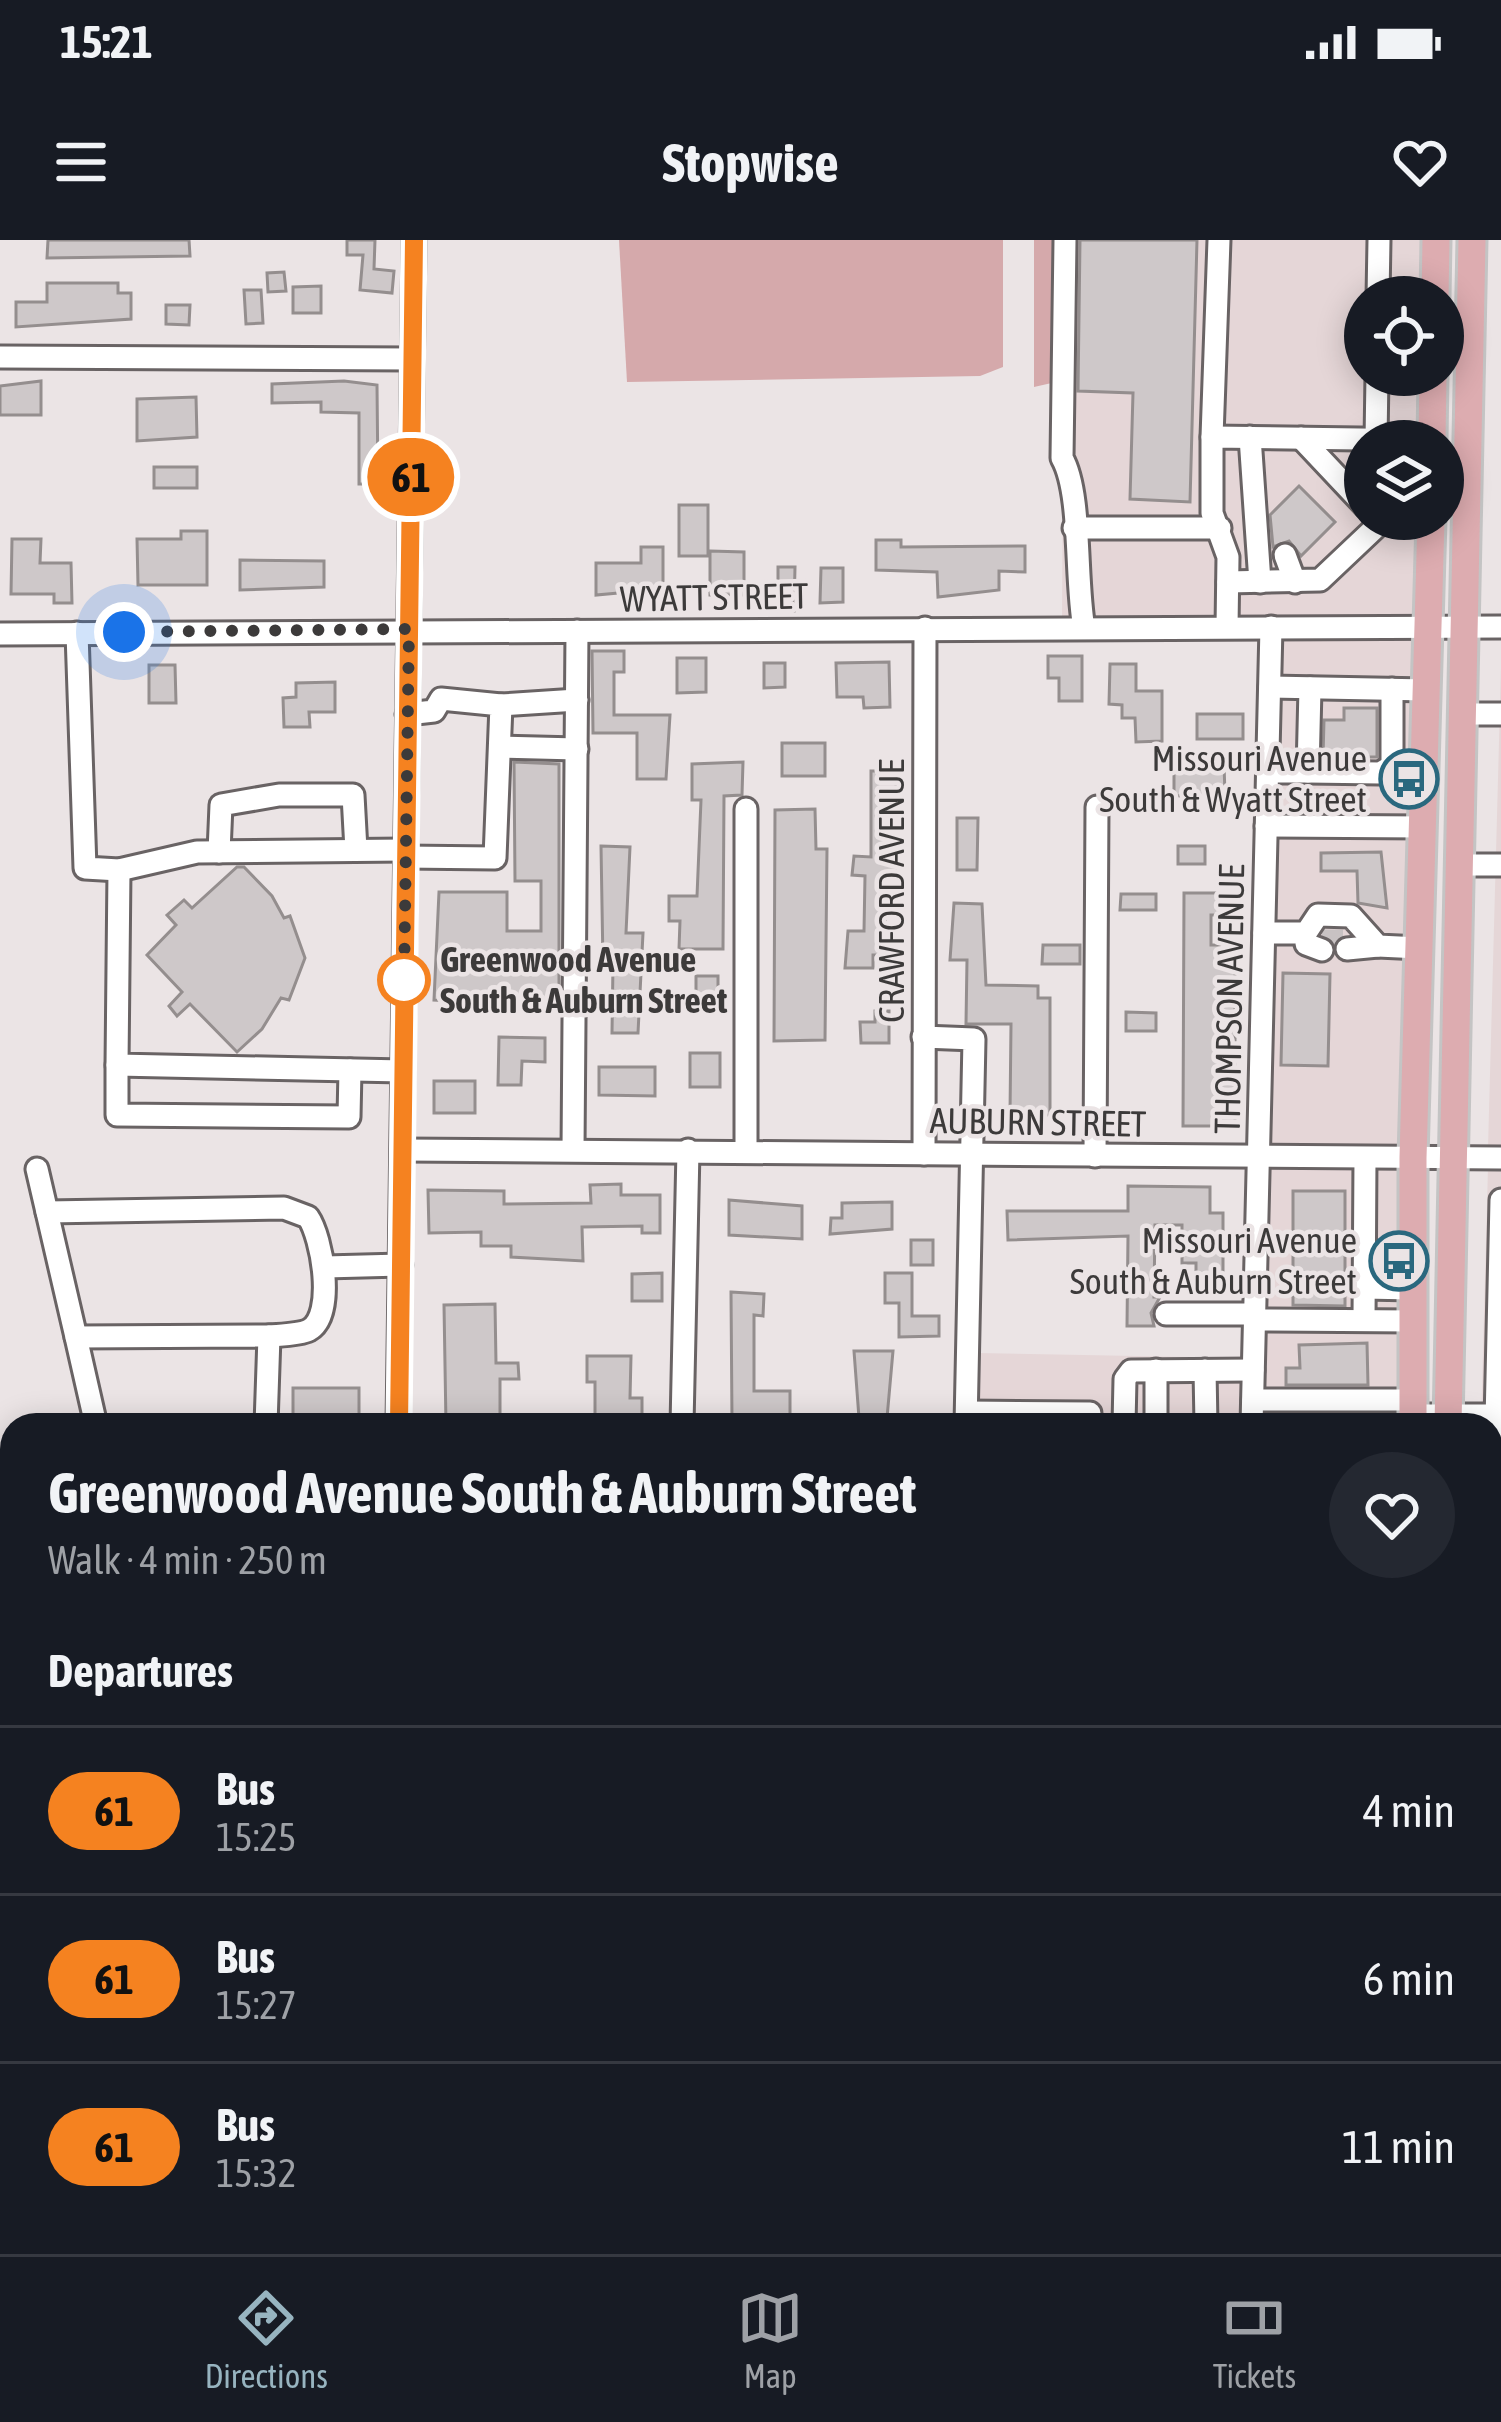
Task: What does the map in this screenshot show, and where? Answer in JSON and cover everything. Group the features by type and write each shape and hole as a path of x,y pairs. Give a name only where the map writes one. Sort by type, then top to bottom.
{"main road":[{"path":"1435,276 1436,240"},
{"path":"1448,1413 1472,240"},
{"path":"1413,1413 1413,1158 1431,540"}],"street":[{"path":"398,1413 414,240"},
{"path":"1065,240 1062,458 1074,479 1075,578 1084,628"},
{"path":"1219,240 1212,513 1220,527 1228,582 1227,627"},
{"path":"1378,276 1379,240"},
{"path":"0,357 412,358"},
{"path":"1212,436 1344,439"},
{"path":"1250,437 1261,532 1260,582"},
{"path":"1300,438 1344,484"},
{"path":"1074,528 1220,527"},
{"path":"1228,582 1321,580 1363,540"},
{"path":"1285,555 1295,582"},
{"name":"THOMPSON AVENUE","path":"1252,1413 1271,627"},
{"name":"WYATT STREET","path":"0,634 1501,627"},
{"name":"CRAWFORD AVENUE","path":"924,1154 925,628"},
{"path":"573,1150 577,631"},
{"path":"77,633 85,868 119,870 219,852 356,850 494,858 501,705"},
{"path":"1270,687 1427,690"},
{"path":"1308,772 1310,688"},
{"path":"1392,689 1392,766"},
{"path":"407,714 434,711 441,699 501,705 577,700"},
{"path":"1462,714 1500,710"},
{"path":"500,747 577,749"},
{"path":"1268,772 1381,773 1392,766 1425,765"},
{"path":"219,852 221,805 279,794 353,795 356,850"},
{"path":"1095,1156 1097,807"},
{"path":"746,809 746,1151"},
{"path":"1267,826 1424,827"},
{"path":"1458,865 1501,865"},
{"path":"119,870 117,1115 349,1117 350,1070"},
{"path":"1264,933 1314,942 1318,915 1352,916 1360,945 1420,948"},
{"path":"923,1037 974,1039 966,1413"},
{"path":"117,1065 404,1071"},
{"name":"AUBURN STREET","path":"403,1150 1501,1158"},
{"path":"682,1413 688,1150"},
{"path":"1364,1320 1365,1158"},
{"path":"38,1169 92,1413"},
{"path":"1499,1413 1501,1200"},
{"path":"46,1212 284,1208 308,1216 316,1228 325,1267 318,1319 309,1330 269,1336 76,1337"},
{"path":"325,1267 401,1264"},
{"path":"1364,1288 1413,1289"},
{"path":"1166,1314 1413,1321"},
{"path":"266,1413 269,1336"},
{"path":"1156,1370 1156,1413"},
{"path":"1205,1370 1206,1413"},
{"path":"1124,1413 1126,1374 1253,1370"},
{"path":"1252,1400 1413,1413"}],"shaded area":[{"path":"619,240 1003,240 1003,367 980,376 627,382"},
{"path":"1034,240 1064,240 1056,382 1034,387"},
{"path":"1064,240 1427,240 1426,276 1344,276 1344,396 1423,396 1422,420 1344,420 1344,540 1417,540 1413,614 1062,618"},
{"path":"1413,634 1405,1148 1268,1148 1280,637"},
{"path":"1501,668 1501,1148 1488,1148"},
{"path":"1267,1167 1404,1168 1404,1413 1261,1413"},
{"path":"1488,1168 1501,1168 1501,1413 1481,1413"},
{"path":"978,1353 1244,1358 1243,1413 977,1413"}],"building":[{"path":"48,240 189,240 190,256 47,258"},
{"path":"347,240 375,240 374,269 394,271 392,293 360,290 363,255 347,255"},
{"path":"1080,240 1197,240 1190,502 1130,499 1133,393 1078,391"},
{"path":"284,272 286,291 268,292 267,273"},
{"path":"47,283 118,283 118,293 131,293 131,319 16,327 16,302 47,302"},
{"path":"321,286 321,313 293,313 293,287"},
{"path":"244,290 261,290 263,323 246,324"},
{"path":"166,305 190,305 189,325 166,324"},
{"path":"41,381 41,415 0,415 0,386"},
{"path":"344,381 377,385 378,484 359,484 359,413 321,412 321,402 272,403 272,384"},
{"path":"196,397 197,437 137,441 137,399"},
{"path":"154,467 197,467 197,488 154,488"},
{"path":"1299,486 1335,522 1301,556 1289,541 1273,547 1270,515"},
{"path":"679,505 708,505 708,556 679,556"},
{"path":"181,531 207,531 207,585 138,585 137,539 181,539"},
{"path":"12,539 41,539 40,563 71,563 72,603 54,603 54,594 11,594"},
{"path":"876,540 901,540 901,547 1025,546 1025,572 999,571 999,590 938,597 937,572 876,570"},
{"path":"641,547 663,547 663,589 596,595 596,563 641,563"},
{"path":"710,551 744,552 744,595 710,595"},
{"path":"240,560 324,561 324,587 240,590"},
{"path":"778,567 795,567 794,611 778,611"},
{"path":"821,568 843,568 843,602 820,603"},
{"path":"592,651 624,651 624,672 614,672 614,715 670,715 666,779 637,779 637,733 593,733"},
{"path":"1048,656 1082,656 1082,701 1059,701 1059,678 1048,678"},
{"path":"677,658 706,658 706,692 677,693"},
{"path":"889,662 890,707 864,708 863,697 837,697 836,663"},
{"path":"764,663 785,663 785,687 764,688"},
{"path":"1110,664 1136,664 1136,691 1162,691 1162,741 1136,742 1135,718 1122,718 1122,705 1109,704"},
{"path":"149,665 175,665 176,703 149,703"},
{"path":"335,682 335,712 309,712 310,727 284,727 283,698 296,697 296,683"},
{"path":"1344,708 1377,708 1377,757 1323,757 1324,720 1344,720"},
{"path":"1197,714 1243,714 1243,739 1197,739"},
{"path":"782,743 825,743 825,776 782,776"},
{"path":"514,762 559,764 559,1006 434,1000 439,892 507,892 507,931 541,931 541,881 515,881"},
{"path":"743,762 742,795 724,796 723,949 679,949 680,921 669,921 669,896 697,896 701,800 692,800 692,764"},
{"path":"1224,764 1225,795 1174,796 1174,765"},
{"path":"871,771 896,771 895,917 885,917 885,955 873,955 873,968 845,968 848,931 864,931 865,876 852,875 854,856 871,857"},
{"path":"815,809 816,849 827,849 825,1040 774,1041 775,810"},
{"path":"957,818 978,818 977,870 957,870"},
{"path":"601,846 630,847 626,933 643,933 638,1033 612,1033 613,964 603,964"},
{"path":"1178,846 1205,846 1205,864 1178,864"},
{"path":"1381,852 1387,908 1358,903 1357,871 1321,871 1321,853"},
{"path":"237,867 244,867 272,896 284,918 290,916 305,958 289,1000 281,998 262,1029 237,1052 190,1004 177,1016 169,1006 182,992 147,955 176,925 167,915 184,900 192,908"},
{"path":"1184,893 1237,893 1237,915 1211,915 1211,945 1235,945 1235,1126 1183,1126"},
{"path":"1121,894 1156,894 1156,910 1120,910"},
{"path":"954,903 982,904 986,985 1038,986 1038,998 1050,998 1050,1115 1010,1115 1011,1024 966,1024 967,960 950,960"},
{"path":"1043,945 1080,945 1080,964 1042,964"},
{"path":"1283,973 1330,974 1328,1066 1281,1065"},
{"path":"696,976 718,976 718,1001 696,1000"},
{"path":"875,1011 889,1011 889,1043 861,1043 860,1022 875,1022"},
{"path":"1126,1012 1156,1013 1156,1031 1126,1031"},
{"path":"499,1037 545,1038 545,1062 522,1061 521,1085 498,1085"},
{"path":"690,1053 720,1053 720,1087 690,1087"},
{"path":"599,1067 655,1067 655,1096 599,1095"},
{"path":"434,1081 475,1081 475,1113 434,1113"},
{"path":"621,1184 621,1195 660,1195 660,1233 642,1233 642,1226 582,1227 583,1261 511,1257 511,1246 481,1246 481,1232 429,1233 428,1190 504,1191 504,1204 591,1203 590,1185"},
{"path":"1128,1186 1210,1187 1210,1213 1223,1213 1223,1276 1196,1276 1196,1263 1182,1263 1182,1225 1155,1225 1154,1297 1160,1297 1151,1313 1154,1326 1127,1326 1128,1236 1008,1240 1007,1211 1128,1211"},
{"path":"1293,1191 1345,1191 1345,1306 1293,1305"},
{"path":"729,1200 802,1206 802,1239 729,1235"},
{"path":"892,1202 892,1229 830,1234 831,1218 842,1218 842,1203"},
{"path":"911,1240 933,1240 933,1265 911,1265"},
{"path":"662,1273 662,1301 632,1301 632,1274"},
{"path":"885,1273 912,1273 912,1316 939,1316 939,1336 899,1337 899,1303 885,1303"},
{"path":"731,1292 764,1294 763,1316 754,1315 754,1391 790,1391 790,1413 732,1413"},
{"path":"495,1304 496,1363 518,1363 519,1379 500,1379 500,1413 446,1413 444,1305"},
{"path":"1367,1343 1368,1385 1286,1385 1286,1368 1300,1368 1299,1345"},
{"path":"854,1351 893,1351 887,1413 859,1413"},
{"path":"587,1356 631,1356 630,1398 642,1398 642,1413 595,1413 595,1382 587,1382"},
{"path":"293,1388 359,1388 359,1413 293,1413"}],"tunnel":[{"path":"1322,940 1347,940"}],"bus line":[{"name":"61","path":"399,1413 414,240"}],"place":[{"name":"Missouri Avenue South & Wyatt Street","path":"1409,779"},
{"name":"Greenwood Avenue South & Auburn Street","path":"404,980"},
{"name":"Missouri Avenue South & Auburn Street","path":"1399,1261"}],"route":[{"path":"124,632 409,629 404,986 404,980"}]}
